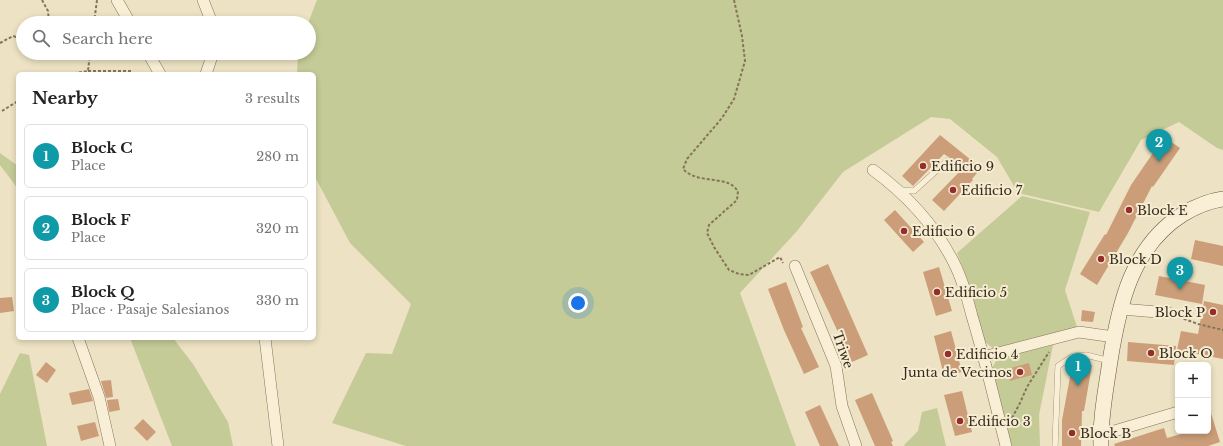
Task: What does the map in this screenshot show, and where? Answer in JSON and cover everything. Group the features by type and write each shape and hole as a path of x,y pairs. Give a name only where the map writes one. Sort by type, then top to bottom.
{"street":[{"path":"117,0 126,16"},
{"path":"203,0 209,16"},
{"path":"152,60 159,72"},
{"path":"207,72 211,60"},
{"path":"873,170 899,190 919,211 934,230 953,260 960,276 1006,446"},
{"path":"1175,413 1101,440 1114,337 1121,308 1136,266 1152,240 1163,229 1188,211 1223,199"},
{"name":"Triwe","path":"795,266 836,366 842,406 856,446"},
{"path":"1121,308 1169,313"},
{"path":"983,357 1079,332 1114,337"},
{"path":"79,340 99,397 110,446"},
{"path":"265,340 278,446"}],"lane":[{"path":"899,190 914,191 947,161"},
{"path":"1055,446 1058,366 1073,356 1086,355 1110,362"}],"path":[{"path":"42,0 48,11 48,16"},
{"path":"95,16 97,0"},
{"path":"734,0 742,36 745,61 734,99 722,118 687,158 683,169 687,174 712,181 729,183 738,191 737,200 709,225 707,232 714,247 729,270 739,274 749,275 780,258 787,270 795,266"},
{"path":"0,43 13,36 16,37"},
{"path":"88,71 89,60"},
{"path":"82,72 132,72"},
{"path":"2,111 16,102"},
{"path":"1169,313 1198,324 1223,330"},
{"path":"1009,422 1031,381 1052,347"}],"green space":[{"path":"317,0 1223,0 1223,150 1217,148 1179,122 1141,140 1099,212 1018,193 997,157 950,119 931,117 843,172 797,231 740,293 796,446 406,446 332,423 366,353 392,354 411,304 350,243 316,179 316,72 297,72 298,60 316,60 316,16 311,16"},
{"path":"0,153 16,165 16,186 0,165"},
{"path":"1022,196 1090,212 1065,290 1077,327 994,349 985,342 967,278 957,253"},
{"path":"131,340 175,340 193,364 228,422 233,446 172,446"},
{"path":"1053,345 1039,415 1040,446 1011,446 992,368 997,359"},
{"path":"20,353 29,355 47,446 0,446 0,394"},
{"path":"937,408 946,446 905,446 904,445 918,431 922,412"}],"building":[{"path":"940,135 981,168 972,179 973,180 944,211 932,200 962,169 950,158 944,154 913,186 902,176"},
{"path":"1164,137 1180,148 1153,187 1152,186 1128,233 1097,285 1080,274 1105,234 1106,235 1131,185"},
{"name":"Edificio 6","path":"895,210 924,242 913,252 884,220"},
{"path":"1195,240 1223,246 1223,266 1191,259"},
{"path":"828,264 868,355 852,362 810,272"},
{"name":"Edificio 5","path":"939,267 952,311 936,316 923,272"},
{"path":"1159,276 1205,285 1202,304 1155,295"},
{"path":"786,282 803,327 801,328 819,367 804,374 784,330 768,289"},
{"path":"12,297 14,311 0,313 0,298"},
{"path":"1204,301 1223,305 1223,359 1177,350 1181,331 1198,334"},
{"path":"1082,310 1095,312 1093,322 1081,321"},
{"name":"Edificio 4","path":"951,331 962,372 944,376 934,336"},
{"name":"Block O","path":"1128,342 1176,346 1174,365 1127,361"},
{"path":"1073,361 1092,365 1084,411 1082,411 1081,446 1062,446 1062,420"},
{"path":"46,362 56,370 47,383 36,375"},
{"name":"Junta de Vecinos","path":"1029,363 1032,375 1010,381 1007,369"},
{"path":"111,380 113,397 106,398 101,381"},
{"path":"89,389 93,401 72,405 69,393"},
{"name":"Edificio 3","path":"962,391 972,432 955,436 944,395"},
{"path":"872,393 893,441 891,442 893,446 875,446 855,400"},
{"path":"118,399 120,410 109,412 107,400"},
{"path":"820,405 839,446 820,446 805,412"},
{"path":"1211,413 1220,442 1208,446 1115,446 1114,444 1164,428 1167,438 1181,434 1211,434"},
{"path":"143,419 156,432 147,441 134,428"},
{"path":"95,422 99,436 81,441 77,426"}],"place":[{"name":"Block F","path":"1159,162"},
{"name":"Edificio 9","path":"923,166"},
{"name":"Edificio 7","path":"953,190"},
{"name":"Block E","path":"1129,210"},
{"name":"Edificio 6","path":"904,231"},
{"name":"Block D","path":"1101,259"},
{"name":"Block Q","path":"1180,290"},
{"name":"Edificio 5","path":"937,292"},
{"name":"Block P","path":"1213,312"},
{"name":"Block O","path":"1151,353"},
{"name":"Edificio 4","path":"948,354"},
{"name":"Junta de Vecinos","path":"1020,372"},
{"name":"Block C","path":"1078,386"},
{"name":"Edificio 3","path":"960,421"},
{"name":"Block B","path":"1072,433"}]}
